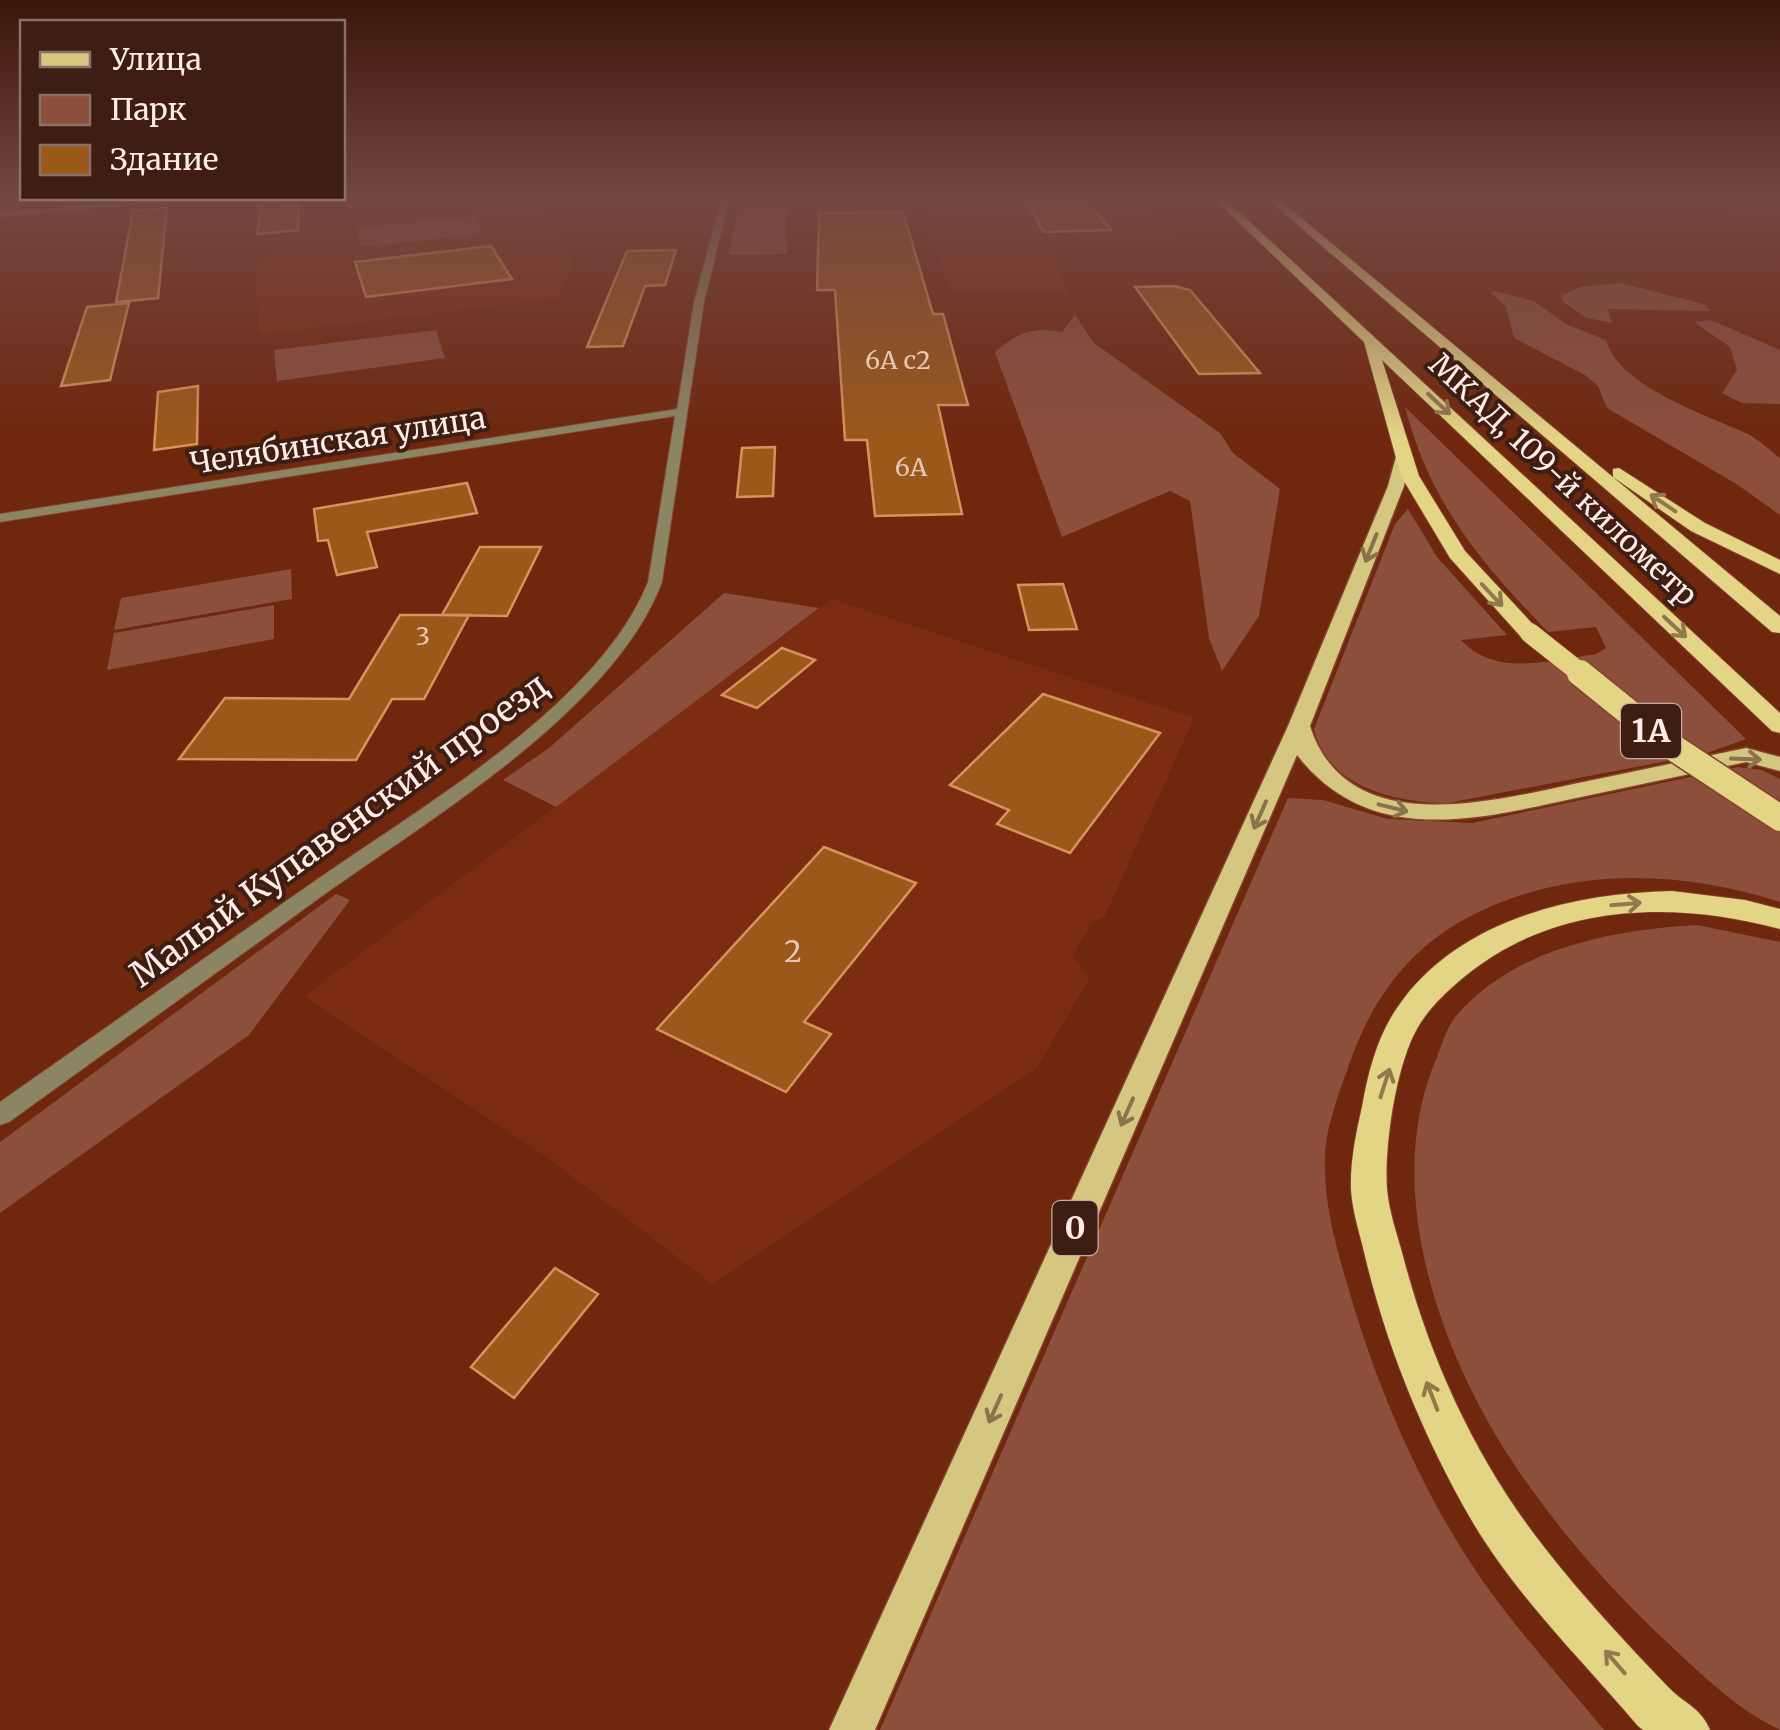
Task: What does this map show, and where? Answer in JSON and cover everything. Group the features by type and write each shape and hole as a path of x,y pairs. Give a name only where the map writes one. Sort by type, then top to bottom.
{"highway":[{"name":"МКАД, 109-й километр","path":"1303,278 1780,726"},
{"name":"МКАД, 109-й километр","path":"1365,278 1780,627"},
{"name":"0","path":"1368,337 1390,400 1402,456"},
{"path":"1490,386 1698,526 1780,568"},
{"name":"1A","path":"1402,456 1457,554 1530,633 1668,744 1780,818"},
{"path":"1685,1730 1656,1709 1513,1542 1442,1420 1390,1286 1368,1188 1380,1098 1405,1019 1457,962 1511,932 1588,908 1667,901 1746,908 1780,920"}],"main road":[{"name":"0","path":"852,1730 1299,726 1396,486 1402,456"},
{"path":"1299,726 1308,754 1340,785 1384,807 1406,812 1482,810 1746,755 1780,764"}],"street":[{"name":"Малый Купавенский проезд","path":"0,1116 515,749 601,671 645,608 655,582 704,278"},
{"name":"Челябинская улица","path":"0,518 683,411"}],"shaded area":[{"path":"256,278 567,278 557,298 259,335"},
{"path":"946,278 1061,278 1069,295 950,291"},
{"path":"832,599 1194,718 1105,916 1091,923 1073,957 1090,978 1036,1069 712,1284 544,1155 304,996"}],"green space":[{"path":"1620,283 1704,304 1711,311 1608,309 1612,323 1587,318 1563,302 1561,296 1581,287"},
{"path":"1491,293 1534,301 1566,324 1606,340 1614,357 1646,385 1764,445 1780,458 1780,515 1738,485 1607,408 1598,386 1585,375 1514,338 1506,307"},
{"path":"1075,315 1094,343 1220,433 1233,453 1280,489 1259,616 1222,671 1209,638 1190,501 1170,491 1062,537 995,352 1026,333 1062,332"},
{"path":"1711,320 1780,350 1780,404 1742,403 1722,393 1737,370 1730,347 1694,322"},
{"path":"436,330 445,358 277,381 274,350"},
{"path":"1405,407 1746,739 1704,754 1448,803 1387,795 1349,778 1333,765 1321,749 1314,729 1395,524 1408,509 1437,557 1507,635 1461,640 1475,652 1507,663 1525,664 1596,654 1606,648 1596,627 1548,632 1500,581 1443,502 1428,473"},
{"path":"291,569 292,599 114,630 121,598"},
{"path":"724,593 819,608 556,807 503,780 549,748"},
{"path":"274,605 274,639 107,670 114,633"},
{"path":"1738,767 1762,770 1780,779 1780,902 1701,883 1620,878 1541,889 1465,919 1426,946 1381,998 1350,1062 1326,1145 1326,1190 1339,1257 1376,1371 1429,1492 1474,1567 1511,1618 1604,1730 880,1730 1288,798 1323,800 1388,819 1472,823"},
{"path":"336,894 350,900 249,1035 0,1213 0,1142"},
{"path":"1697,925 1780,942 1780,1730 1730,1698 1656,1632 1578,1549 1526,1481 1460,1367 1440,1316 1417,1211 1415,1158 1421,1106 1443,1041 1456,1016 1506,974 1566,947 1632,932"}],"building":[{"path":"121,278 160,278 158,298 116,302"},
{"path":"360,278 512,279 366,297"},
{"path":"616,278 667,278 665,285 645,286 623,346 587,347"},
{"path":"817,278 922,278 933,314 943,314 968,405 938,405 962,514 875,516 867,440 845,440 835,290 817,290"},
{"path":"1174,286 1190,290 1260,373 1199,374 1135,287"},
{"path":"129,303 110,380 61,386 87,307"},
{"path":"198,386 197,444 154,450 158,392"},
{"path":"775,447 773,496 737,497 742,448"},
{"path":"467,483 477,513 367,532 377,567 337,575 328,540 318,541 314,509"},
{"path":"480,547 541,547 507,616 442,615"},
{"path":"1063,584 1077,629 1029,630 1018,585"},
{"path":"400,615 469,615 424,699 392,699 356,760 179,759 225,698 349,699"},
{"path":"782,648 815,660 757,708 722,695"},
{"path":"1043,694 1160,733 1070,853 997,824 1009,810 950,785"},
{"path":"824,847 916,883 804,1022 831,1034 786,1092 657,1029"},
{"path":"555,1268 598,1294 514,1398 471,1367"}]}
